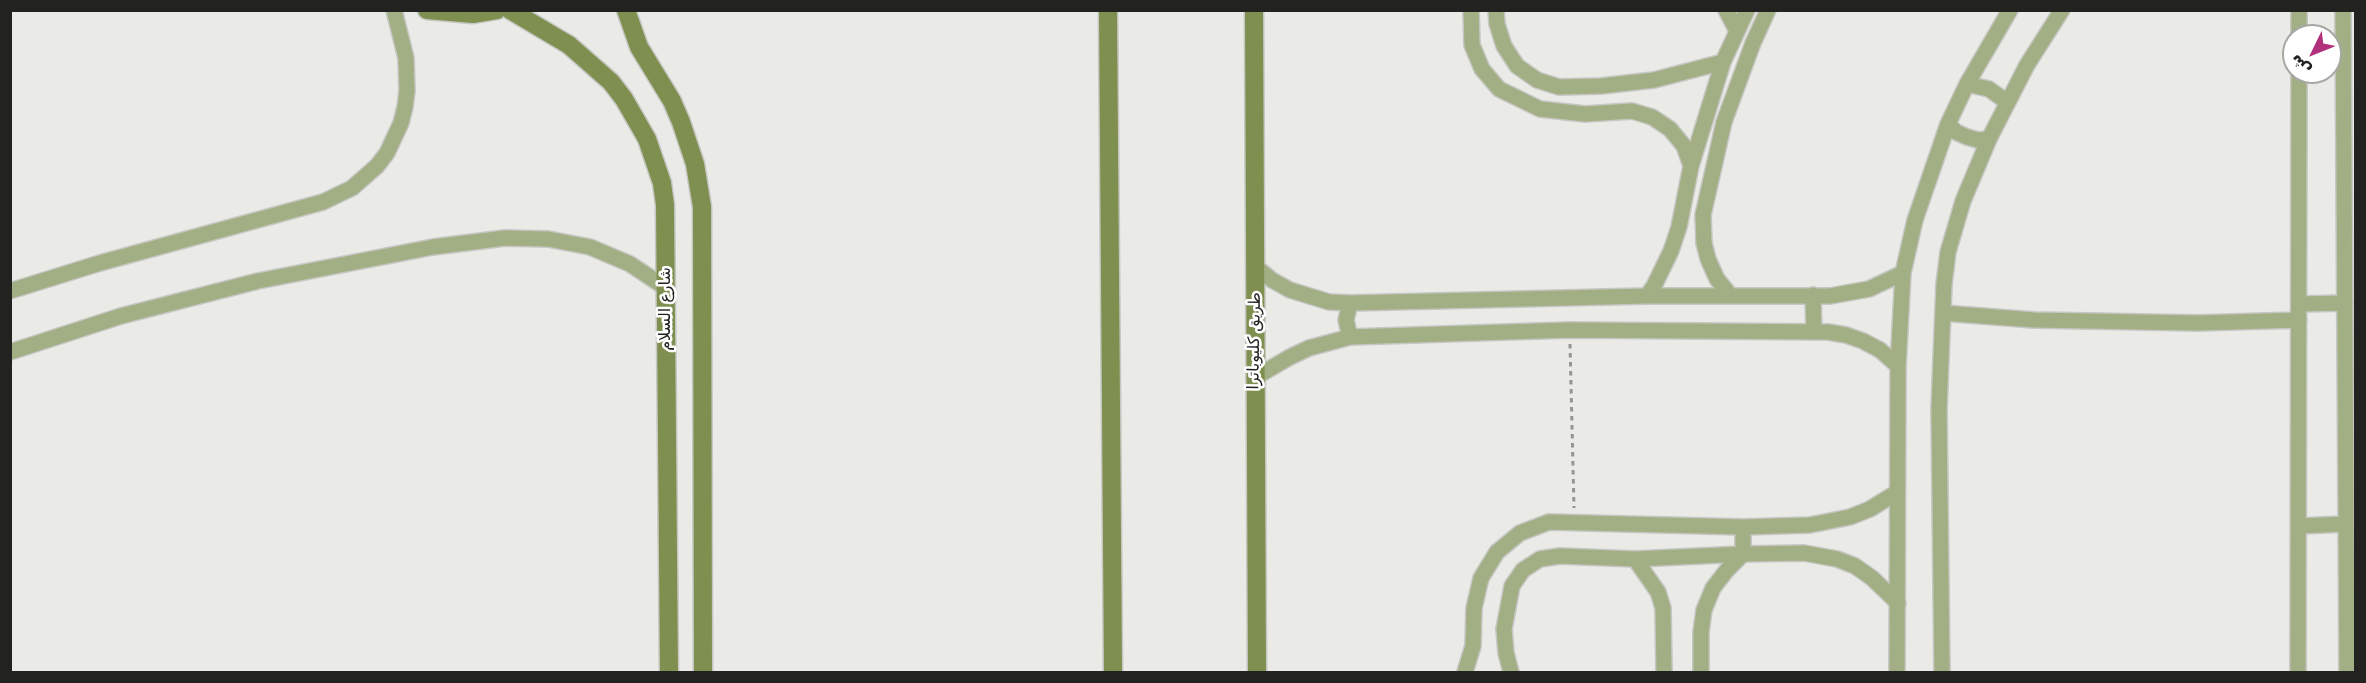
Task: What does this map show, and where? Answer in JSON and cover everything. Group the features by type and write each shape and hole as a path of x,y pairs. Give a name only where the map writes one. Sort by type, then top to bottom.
{"main road":[{"path":"427,10 473,14 497,10"},
{"name":"شارع السلام","path":"510,10 548,31 587,59 610,82 637,118 662,183 665,205 669,672"},
{"path":"626,10 639,48 672,101 681,122 695,164 702,207 703,672"},
{"path":"1108,10 1113,672"},
{"name":"طريق كليوباترا","path":"1254,10 1256,267 1254,378 1260,668"}],"street":[{"path":"10,291 100,263 323,202 352,188 371,172 387,153 398,131 405,107 406,58 394,10"},
{"path":"1471,10 1472,45 1482,69 1499,89 1540,109 1585,114 1632,111 1652,117 1670,129 1684,146 1691,166"},
{"path":"1496,10 1497,24 1504,46 1517,66 1536,80 1559,87 1601,86 1654,80 1723,62"},
{"path":"1726,10 1737,31"},
{"path":"1647,296 1671,251 1679,227 1691,166 1723,62 1747,10"},
{"path":"1730,295 1717,279 1708,259 1703,229 1706,200 1724,122 1753,43 1768,10"},
{"path":"1897,672 1896,493 1898,366 1903,273 1915,219 1948,124 1967,84 2010,10"},
{"path":"1942,672 1939,409 1944,284 1950,243 1963,201 1989,139 2027,65 2062,10"},
{"path":"2343,10 2345,303 2350,371 2351,477 2346,524 2347,672"},
{"path":"1967,84 1989,89 2007,102"},
{"path":"2298,672 2299,84"},
{"path":"1948,124 1956,132 1967,137 1978,140 1989,139"},
{"path":"1679,227 1703,229"},
{"path":"10,352 121,316 258,281 433,247 505,238 548,239 590,247 630,264 666,288"},
{"path":"1256,267 1272,280 1290,290 1319,300 1350,303 1647,296 1812,296 1848,294 1869,289 1903,273"},
{"path":"1812,296 1814,332"},
{"path":"1350,303 1346,320 1350,338"},
{"path":"2299,304 2345,303"},
{"path":"1943,313 2034,320 2185,323 2299,320"},
{"path":"1254,378 1309,348 1350,338 1569,330 1814,332 1846,335 1880,350 1898,366"},
{"path":"1465,672 1473,646 1474,608 1481,578 1497,552 1520,533 1549,522 1743,527 1810,525 1830,522 1870,509 1896,493"},
{"path":"2299,526 2346,524"},
{"path":"1701,672 1701,632 1704,610 1713,588 1726,570 1743,554 1743,527"},
{"path":"1511,672 1506,653 1504,629 1512,586 1524,570 1540,559 1560,556 1635,560 1804,553 1837,559 1855,567 1872,578 1898,603"},
{"path":"1635,560 1658,592 1663,608 1664,672"}],"path":[{"path":"1569,330 1574,522"}]}
